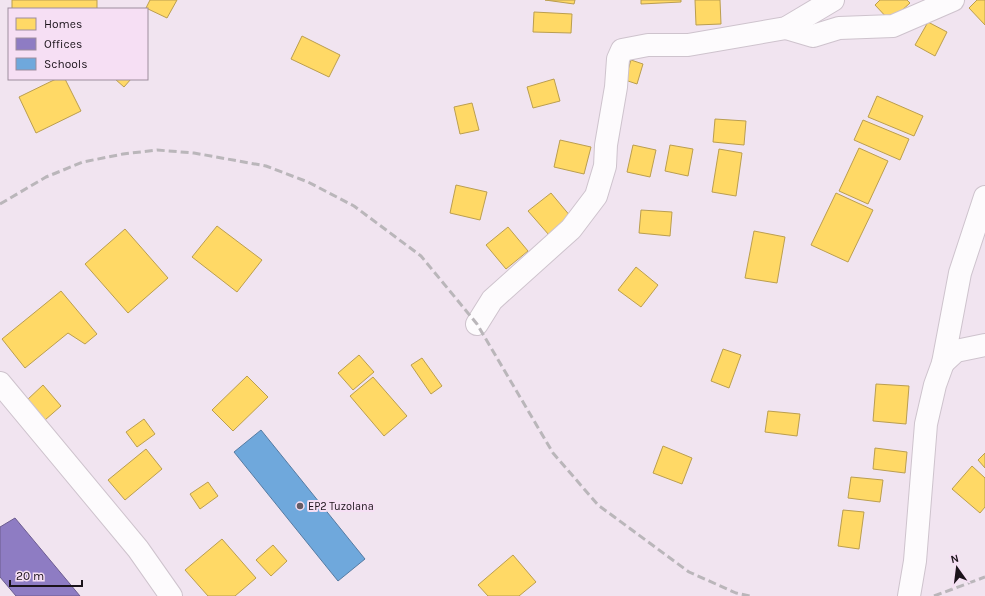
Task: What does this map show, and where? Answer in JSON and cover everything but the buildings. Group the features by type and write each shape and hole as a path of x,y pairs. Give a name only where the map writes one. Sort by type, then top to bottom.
{"street":[{"path":"477,324 492,300 571,229 596,196 605,166 606,145 616,87 618,59 622,50 648,45 688,45 786,28 833,0"},
{"path":"786,28 813,36 839,28 893,26 954,0"},
{"path":"909,596 915,561 926,424 935,385 943,363 960,273 985,197"},
{"path":"943,363 956,351 985,345"},
{"path":"0,383 138,549 171,596"}],"railway":[{"path":"0,204 46,177 83,162 123,154 157,150 194,153 266,166 308,182 354,206 421,256 477,324 553,453 598,505 689,572 736,593 750,596"},
{"path":"934,596 985,577"}],"place":[{"name":"EP2 Tuzolana","path":"300,506"}]}
